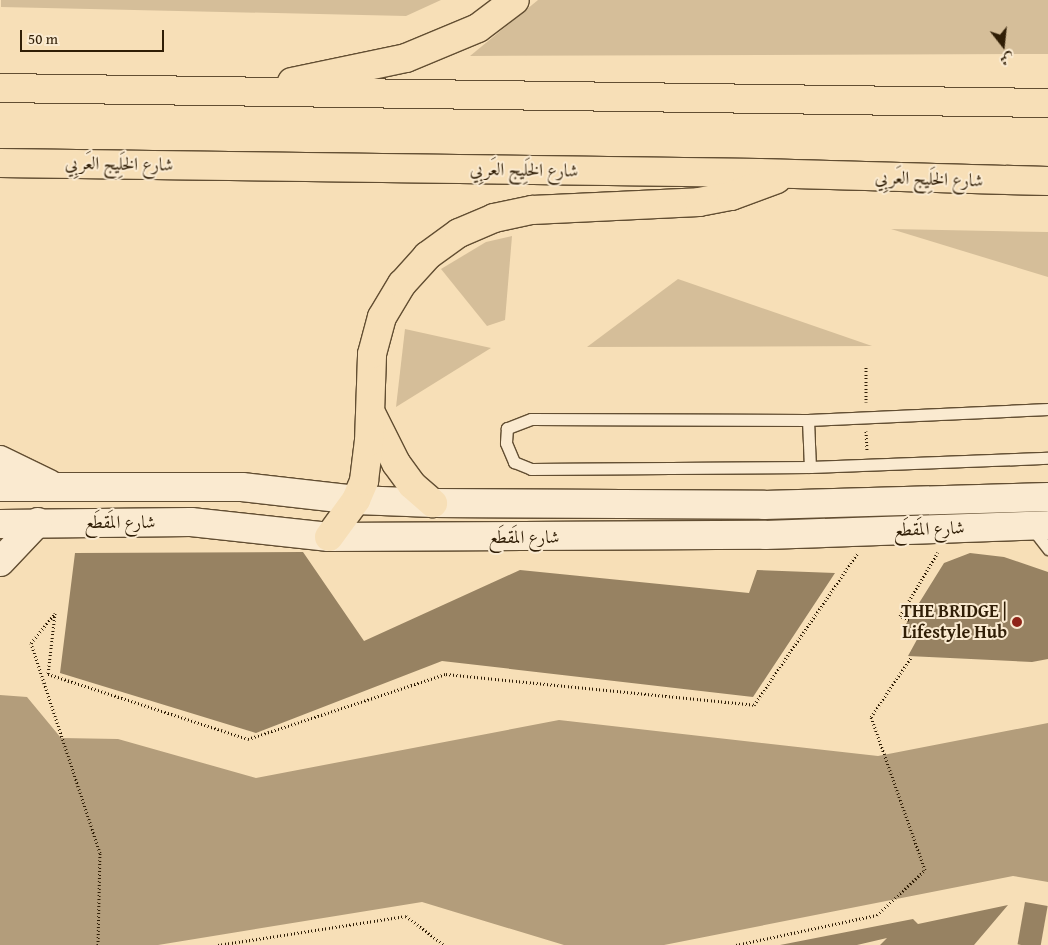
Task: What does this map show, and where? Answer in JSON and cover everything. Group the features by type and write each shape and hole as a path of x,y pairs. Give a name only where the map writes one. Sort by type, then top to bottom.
{"highway":[{"path":"242,92 406,58 478,28 515,0"},
{"path":"8,88 1048,103"},
{"name":"شارع الخَلِيج العَربِي","path":"10,163 789,174 1048,181"},
{"path":"328,537 356,500 368,461 372,354 382,317 408,277 428,256 459,233 494,218 532,210 699,202 731,196 789,174"},
{"path":"371,412 396,463 412,484 433,503"}],"street":[{"path":"0,460 62,489"},
{"name":"شارع المَقطَع","path":"0,487 62,489 242,487 356,500 433,503 764,505 1048,497"},
{"name":"شارع المَقطَع","path":"0,524 38,522 199,522 328,537 755,535 863,546 1039,525"},
{"path":"0,562 38,522"}],"lane":[{"path":"976,180 1048,192"},
{"path":"1048,409 808,420 531,419 507,428 506,443 514,462 531,469 867,466 1048,458"},
{"path":"808,420 810,467"},
{"path":"1039,525 1048,549"}],"path":[{"path":"866,368 867,466"},
{"path":"98,945 100,853 31,643 55,613 48,674 248,740 446,674 754,705 863,546"},
{"path":"909,620 900,616 939,550 930,550"},
{"path":"736,945 877,915 925,870 871,717 912,656"},
{"path":"218,945 406,916 444,945"}],"shaded area":[{"path":"1,0 441,0 406,16 1,7"},
{"path":"538,0 1048,0 1048,54 470,56"},
{"path":"891,229 1048,232 1048,277"},
{"path":"512,236 505,320 487,326 441,269 486,242"},
{"path":"678,279 872,346 587,347"},
{"path":"405,329 491,348 396,407"},
{"path":"0,695 27,697 61,738 118,739 256,778 559,720 878,756 1048,723 1048,882 1013,876 664,945 564,945 422,902 158,945 0,945"}],"building":[{"path":"303,552 364,641 520,570 749,593 757,570 835,573 753,697 442,661 256,733 60,673 75,553"},
{"path":"970,553 1004,557 1048,572 1048,659 1032,662 908,656 920,634 906,635 906,624 944,563"},
{"path":"1025,902 1048,906 1041,945 1018,944"},
{"path":"1008,905 974,945 880,945 887,938 857,945 780,945 913,919 918,924"}],"place":[{"name":"THE BRIDGE | Lifestyle Hub","path":"1017,622"}]}
